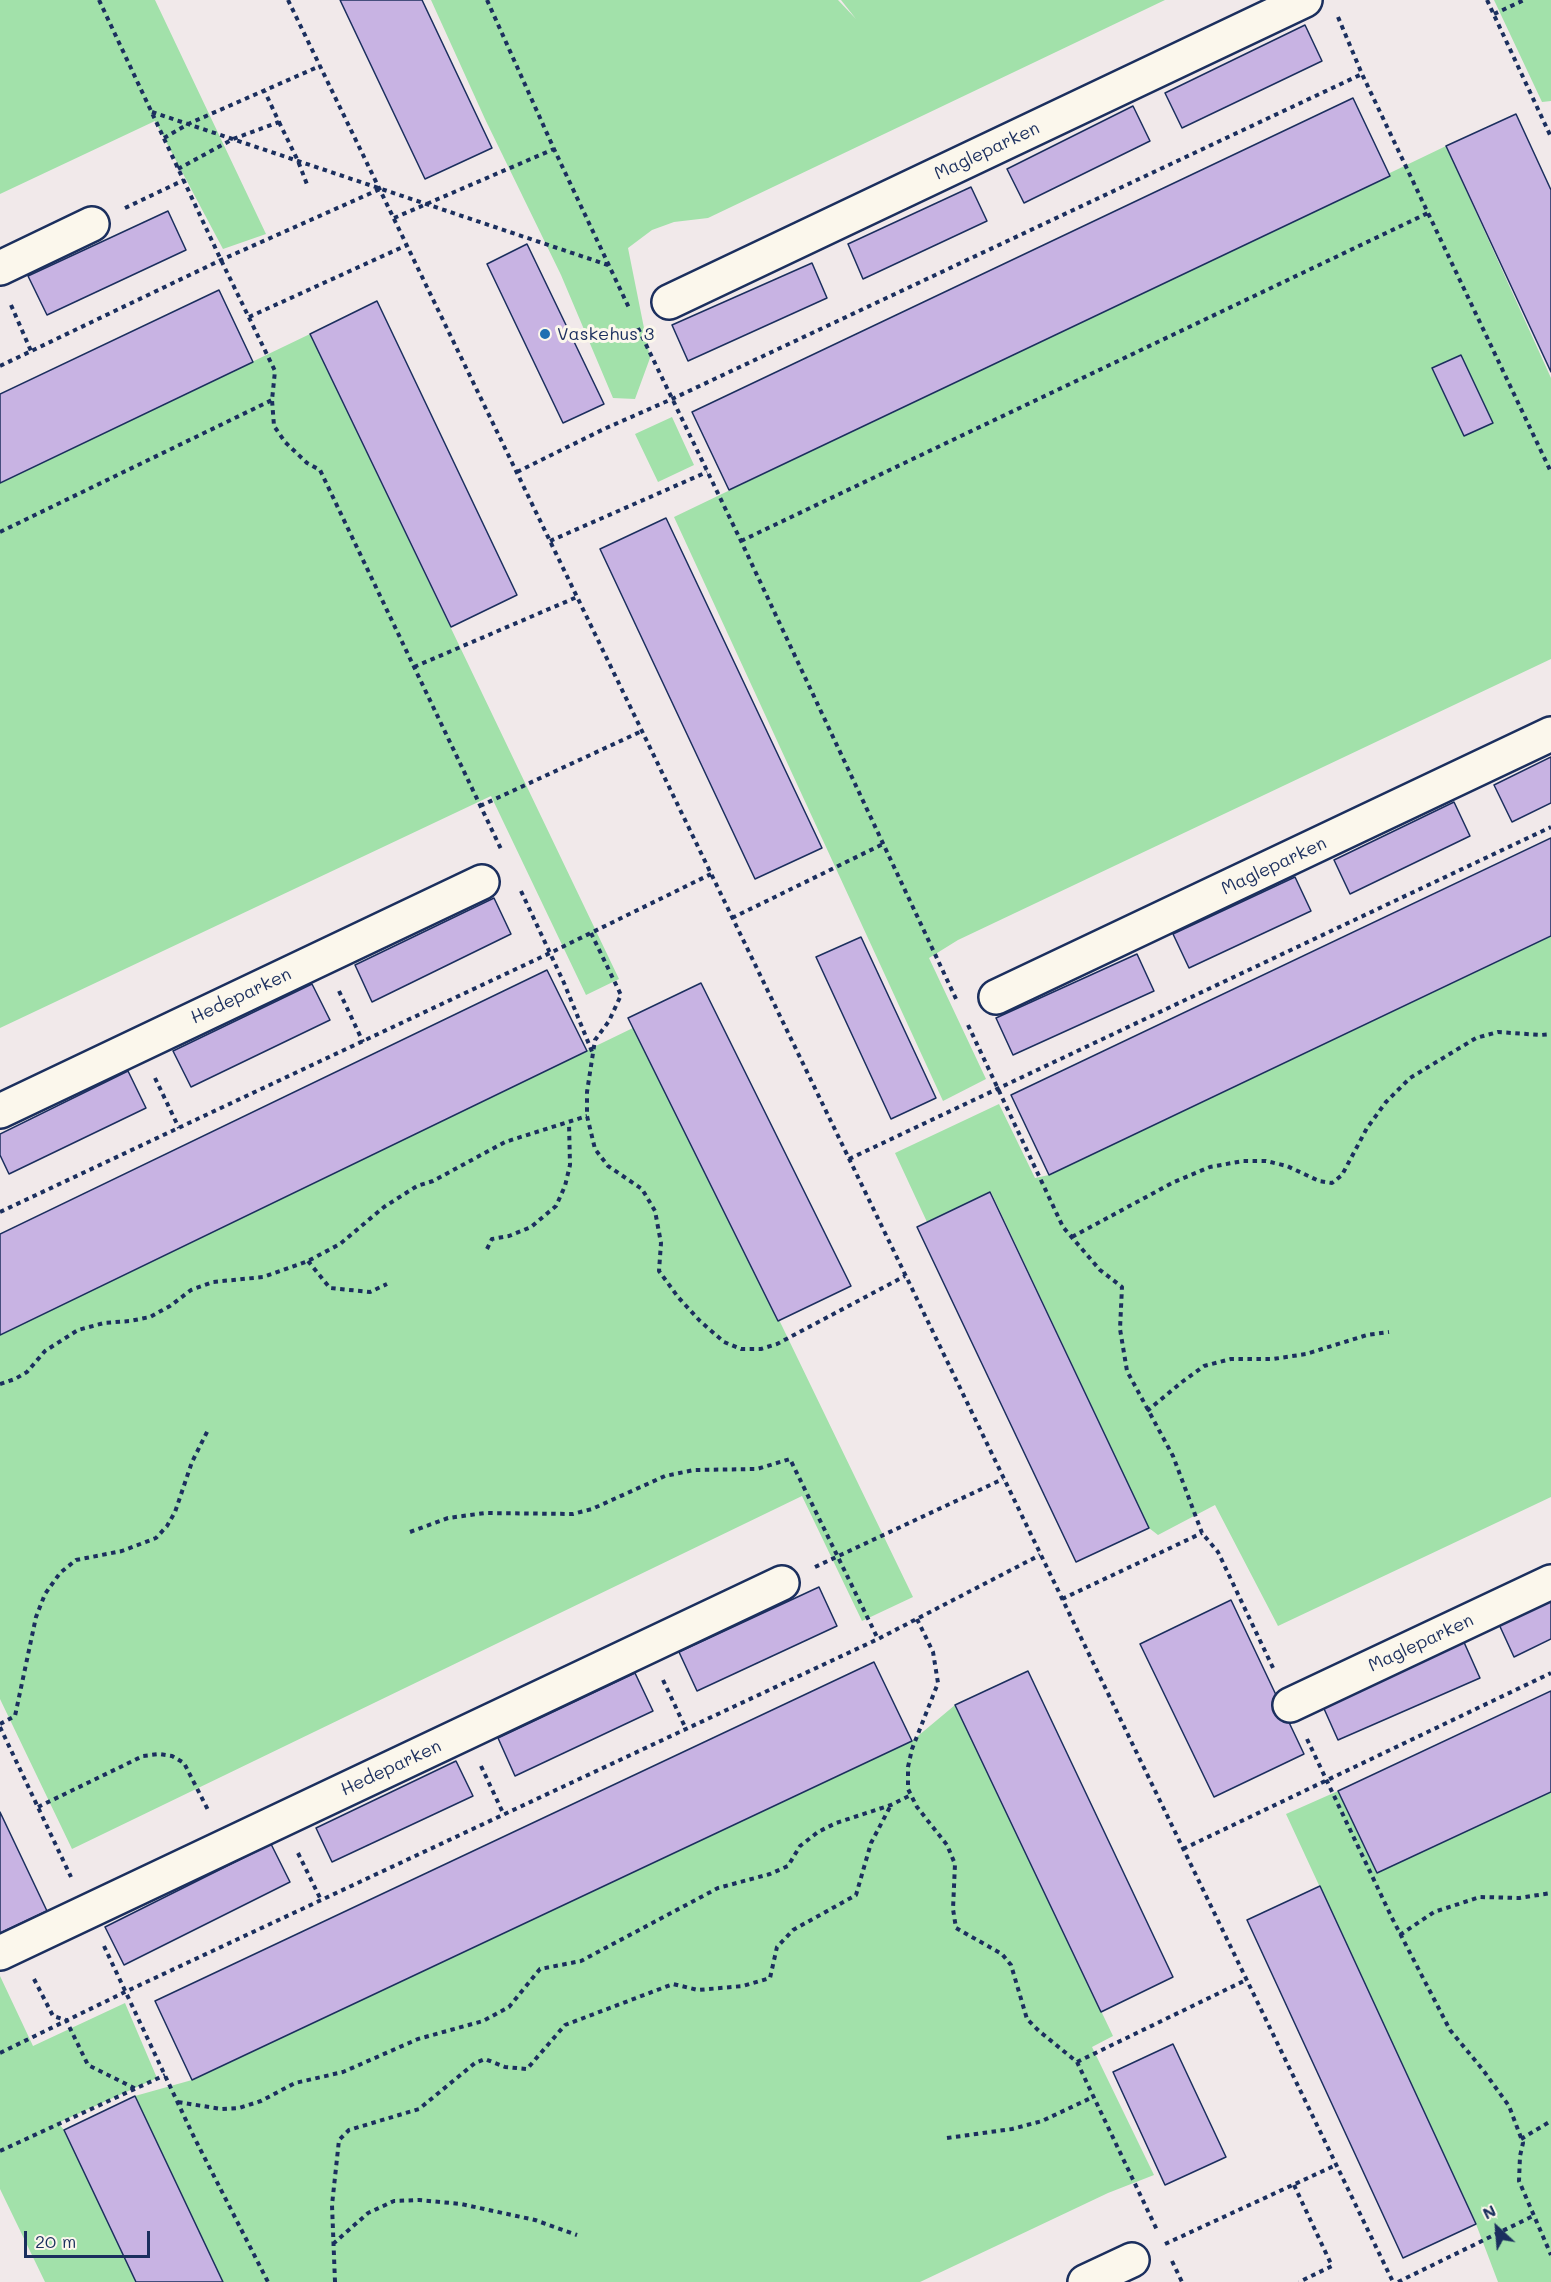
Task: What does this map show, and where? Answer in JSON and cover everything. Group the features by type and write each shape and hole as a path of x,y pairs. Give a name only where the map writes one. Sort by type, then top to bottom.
{"street":[{"name":"Magleparken","path":"669,302 1305,0"},
{"path":"0,268 92,224"},
{"name":"Magleparken","path":"996,997 1551,734"},
{"name":"Hedeparken","path":"0,1111 482,882"},
{"name":"Magleparken","path":"1290,1705 1551,1582"},
{"name":"Hedeparken","path":"8,1949 782,1583"},
{"path":"1085,2282 1132,2260"}],"path":[{"path":"99,0 220,260 275,370 272,400 274,426 285,442 307,463 320,470 505,858"},
{"path":"288,0 1393,2282"},
{"path":"487,0 633,317"},
{"path":"1487,0 1551,137"},
{"path":"1494,14 1524,0"},
{"path":"1336,10 1362,74 1551,472"},
{"path":"164,138 188,124 320,66"},
{"path":"517,472 604,429 1362,74"},
{"path":"264,92 298,161 308,187"},
{"path":"152,112 608,265"},
{"path":"178,169 233,139 279,122"},
{"path":"394,218 554,149"},
{"path":"92,224 184,180"},
{"path":"0,366 220,260 380,189"},
{"path":"741,541 1428,213"},
{"path":"249,317 407,245"},
{"path":"18,321 31,351"},
{"path":"636,323 741,541 957,1003"},
{"path":"0,532 272,400"},
{"path":"550,542 707,472"},
{"path":"414,667 577,597"},
{"path":"480,806 642,731"},
{"path":"849,1159 1551,827"},
{"path":"732,918 883,844"},
{"path":"0,1212 363,1042 711,874"},
{"path":"520,890 593,1054"},
{"path":"591,933 621,995 609,1021 595,1040 586,1092 587,1116 595,1149 608,1166 642,1189 655,1211 661,1243 659,1271 678,1298 724,1342 741,1348 761,1349 777,1344 905,1276"},
{"path":"346,1007 363,1042"},
{"path":"968,1024 1063,1227 1100,1270 1122,1287 1120,1329 1127,1371 1173,1456 1202,1533 1218,1552 1400,1935 1450,2030 1509,2106 1523,2143 1519,2181 1551,2255"},
{"path":"1072,1237 1174,1182 1210,1167 1243,1161 1266,1161 1287,1166 1320,1181 1332,1183 1342,1175 1367,1128 1380,1110 1410,1078 1476,1038 1498,1032 1551,1034"},
{"path":"163,1095 179,1128"},
{"path":"0,1384 27,1372 45,1351 78,1330 104,1323 150,1317 191,1290 213,1282 263,1278 308,1261 340,1244 384,1207 417,1186 433,1181 505,1142 587,1116"},
{"path":"487,1249 492,1239 509,1236 531,1227 556,1206 565,1186 570,1166 569,1123"},
{"path":"308,1261 330,1288 370,1292 387,1284"},
{"path":"1147,1411 1204,1366 1231,1359 1273,1359 1306,1354 1366,1335 1389,1332"},
{"path":"72,1878 0,1726 15,1716 36,1617 45,1594 60,1573 76,1560 123,1551 156,1538 167,1526 175,1512 192,1462 209,1428"},
{"path":"410,1532 448,1518 485,1513 573,1514 592,1509 665,1476 694,1470 757,1469 790,1459 878,1640"},
{"path":"782,1583 1003,1479"},
{"path":"1062,1599 1202,1533"},
{"path":"0,2053 125,1992 878,1640 1040,1555"},
{"path":"917,1618 933,1652 938,1683 912,1749 908,1767 908,1789 917,1807 947,1845 955,1864 953,1908 956,1928 1002,1954 1011,1965 1027,2019 1077,2062 1182,2282"},
{"path":"1183,1849 1551,1673"},
{"path":"671,1699 686,1729"},
{"path":"38,1807 143,1756 153,1754 172,1756 184,1763 199,1790"},
{"path":"489,1784 504,1815"},
{"path":"178,2102 221,2109 239,2108 261,2101 295,2083 343,2073 418,2039 483,2021 509,2007 540,1969 580,1961 718,1888 770,1874 788,1866 801,1846 818,1832 836,1822 891,1805 911,1795"},
{"path":"335,2282 332,2205 339,2140 349,2130 419,2109 475,2063 485,2059 505,2067 527,2069 565,2025 673,1984 698,1990 743,1986 770,1978 777,1947 793,1930 856,1895 871,1843 891,1805"},
{"path":"307,1871 321,1900"},
{"path":"1400,1935 1434,1912 1480,1897 1520,1898 1551,1893"},
{"path":"88,1912 178,2102 268,2282"},
{"path":"8,1949 53,2016 66,2020 88,2065 136,2089"},
{"path":"1077,2062 1246,1980"},
{"path":"0,2151 165,2075"},
{"path":"947,2138 1012,2129 1042,2121 1094,2097"},
{"path":"1521,2139 1551,2121"},
{"path":"1164,2245 1336,2165"},
{"path":"1294,2186 1332,2266 1299,2282"},
{"path":"333,2244 368,2213 394,2201 419,2200 460,2204 535,2220 577,2235"},
{"path":"1398,2282 1533,2216"}],"green space":[{"path":"0,0 155,0 266,234 223,249 155,121 0,194"},
{"path":"431,0 838,0 856,19 841,0 1165,0 708,218 674,222 652,230 628,248 650,358 635,399 613,398 561,275 485,119"},
{"path":"1494,0 1551,0 1551,101 1542,102"},
{"path":"1446,146 1551,378 1551,659 958,940 929,958 986,1079 943,1101 674,517"},
{"path":"310,334 619,979 586,995 491,796 0,1028 0,483"},
{"path":"672,417 694,465 658,482 635,434"},
{"path":"1551,936 1551,1497 1278,1626 1215,1505 1158,1535 1149,1528 991,1192 927,1222 895,1153 999,1104 1035,1178 1049,1175"},
{"path":"637,1026 913,1597 862,1621 802,1496 72,1849 0,1699 0,1335"},
{"path":"955,1705 1113,2036 1092,2047 1154,2175 1108,2193 920,2282 223,2282 135,2096 192,2080 912,1741"},
{"path":"1338,1791 1377,1873 1551,1792 1551,2282 1498,2282 1476,2224 1286,1814"},
{"path":"0,1976 33,2046 125,2003 157,2078 58,2123 64,2130 136,2282 45,2282 0,2189"}],"building":[{"path":"340,0 422,0 492,148 425,179"},
{"path":"1305,25 1322,61 1182,128 1165,93"},
{"path":"1353,98 1390,176 729,490 692,412"},
{"path":"1133,106 1150,141 1024,203 1007,169"},
{"path":"1516,114 1551,190 1551,372 1446,146"},
{"path":"971,187 987,221 863,279 848,244"},
{"path":"168,211 186,250 47,315 28,276"},
{"name":"Vaskehus 3","path":"527,244 604,404 563,423 487,264"},
{"path":"812,263 827,298 688,361 672,325"},
{"path":"219,290 253,362 0,483 0,394"},
{"path":"377,301 517,595 451,627 310,334"},
{"path":"1461,355 1493,423 1464,436 1432,368"},
{"path":"666,518 822,848 755,879 600,549"},
{"path":"1551,757 1551,803 1512,822 1494,785"},
{"path":"1454,802 1470,836 1350,894 1334,860"},
{"path":"1551,838 1551,936 1049,1175 1011,1095"},
{"path":"1295,877 1311,911 1189,968 1173,934"},
{"path":"494,898 511,934 372,1002 355,965"},
{"path":"861,937 936,1098 891,1119 816,957"},
{"path":"1137,954 1154,991 1013,1055 996,1018"},
{"path":"547,970 587,1051 0,1335 0,1234"},
{"path":"701,983 851,1286 778,1321 628,1018"},
{"path":"312,984 330,1020 191,1087 173,1051"},
{"path":"128,1071 146,1108 9,1174 0,1155 0,1134"},
{"path":"990,1192 1149,1528 1076,1562 917,1227"},
{"path":"819,1587 837,1626 697,1691 679,1652"},
{"path":"1551,1595 1551,1639 1514,1657 1497,1620"},
{"path":"1231,1600 1304,1754 1214,1797 1140,1644"},
{"path":"1463,1640 1480,1678 1338,1740 1321,1702"},
{"path":"874,1662 912,1741 192,2080 155,2001"},
{"path":"1028,1671 1173,1977 1101,2012 955,1705"},
{"path":"635,1673 653,1711 515,1776 498,1738"},
{"path":"1551,1691 1551,1792 1377,1873 1338,1791"},
{"path":"456,1761 473,1796 332,1862 316,1828"},
{"path":"0,1812 47,1911 0,1933"},
{"path":"271,1844 290,1882 124,1965 105,1927"},
{"path":"1320,1886 1476,2224 1403,2258 1247,1920"},
{"path":"1173,2044 1226,2157 1165,2185 1113,2072"},
{"path":"135,2096 223,2282 136,2282 64,2130"}],"place":[{"name":"Vaskehus 3","path":"545,334"}]}
